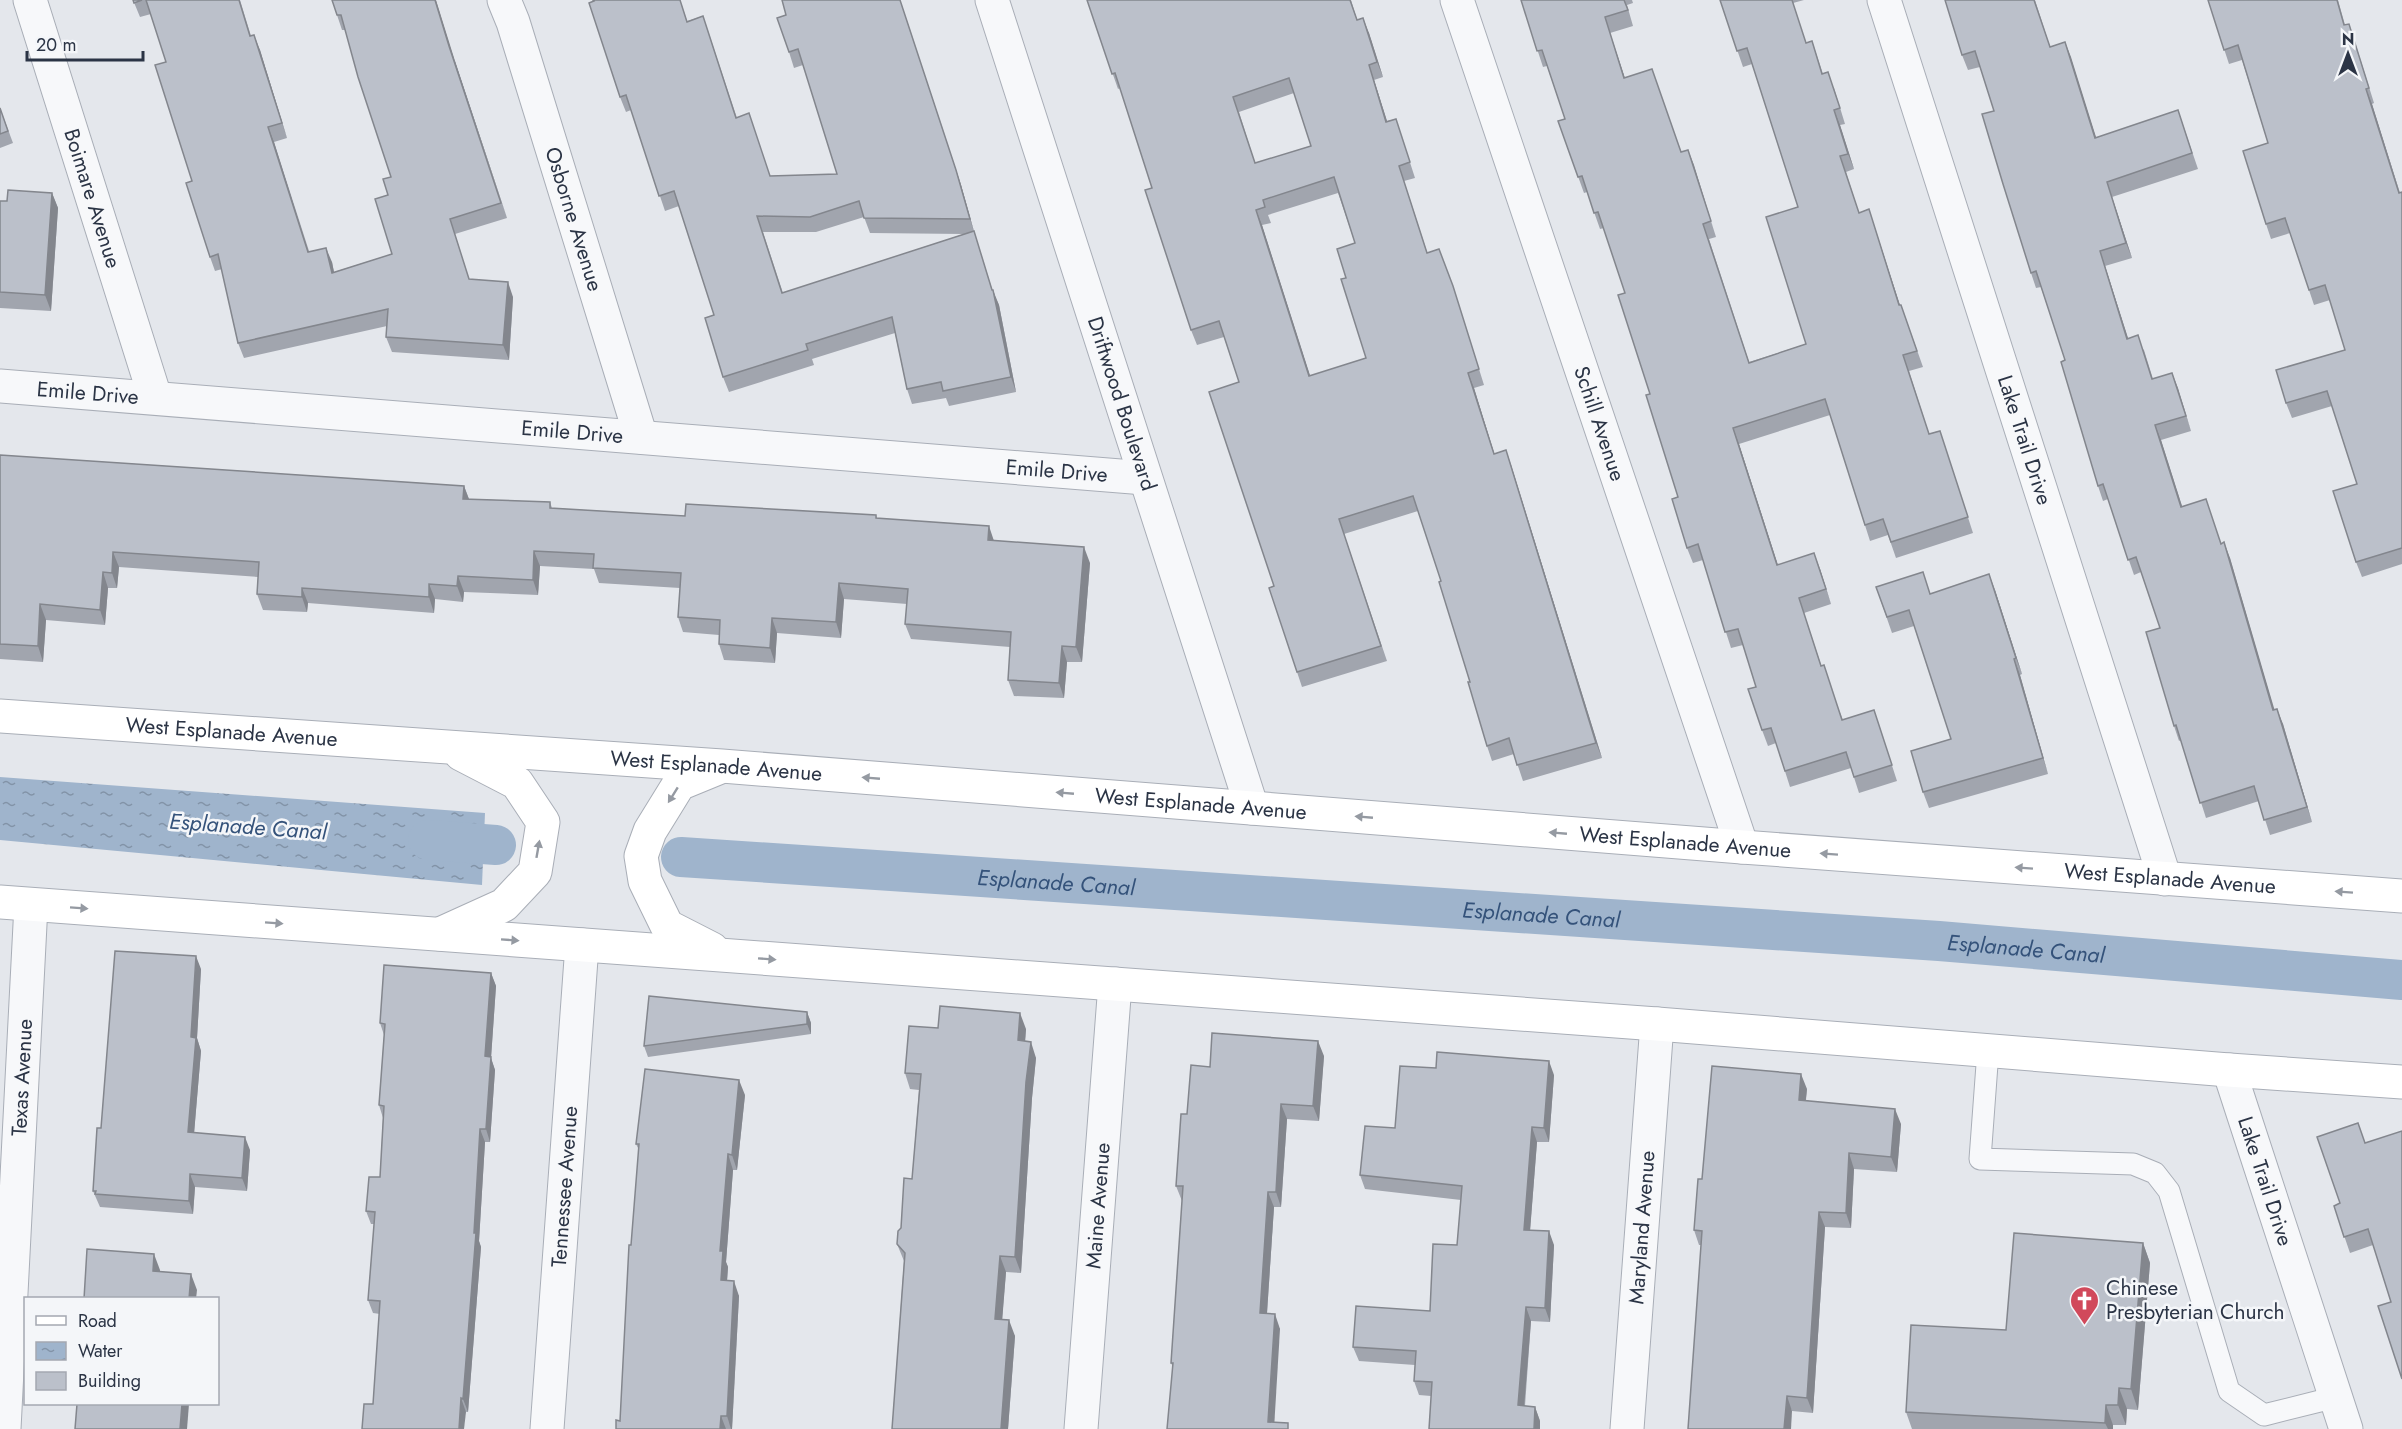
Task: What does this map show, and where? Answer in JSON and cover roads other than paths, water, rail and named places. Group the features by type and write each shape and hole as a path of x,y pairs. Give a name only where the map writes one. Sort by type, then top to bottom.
{"main road":[{"name":"West Esplanade Avenue","path":"0,716 722,766 2165,879 2402,893"},
{"path":"436,936 504,905 535,872 543,822 517,783 449,748"},
{"path":"722,766 680,784 650,831 641,856 645,882 667,926 726,956"},
{"path":"16,903 436,936 1657,1024 2229,1071 2402,1082"}],"street":[{"name":"Boimare Avenue","path":"30,0 155,397"},
{"name":"Osborne Avenue","path":"504,0 513,22 641,437"},
{"name":"Driftwood Boulevard","path":"992,0 1252,808"},
{"name":"Schill Avenue","path":"1457,0 1742,847"},
{"name":"Lake Trail Drive","path":"1884,0 2165,879"},
{"name":"Emile Drive","path":"0,386 1145,478"},
{"name":"Texas Avenue","path":"4,1429 16,903"},
{"name":"Tennessee Avenue","path":"547,1429 582,945"},
{"name":"Maine Avenue","path":"1081,1429 1115,984"},
{"name":"Maryland Avenue","path":"1627,1429 1657,1024"},
{"name":"Lake Trail Drive","path":"2229,1071 2346,1429"}],"lane":[{"path":"1988,1051 1980,1159 2133,1164 2155,1173 2169,1191 2229,1391 2264,1415 2336,1397"}],"water":[{"path":"0,777 485,813 482,885 0,840"}],"waterway":[{"name":"Esplanade Canal","path":"428,840 496,845"},
{"name":"Esplanade Canal","path":"681,857 1939,941 2402,980"}],"place":[{"name":"Chinese Presbyterian Church","path":"2085,1326"}]}
